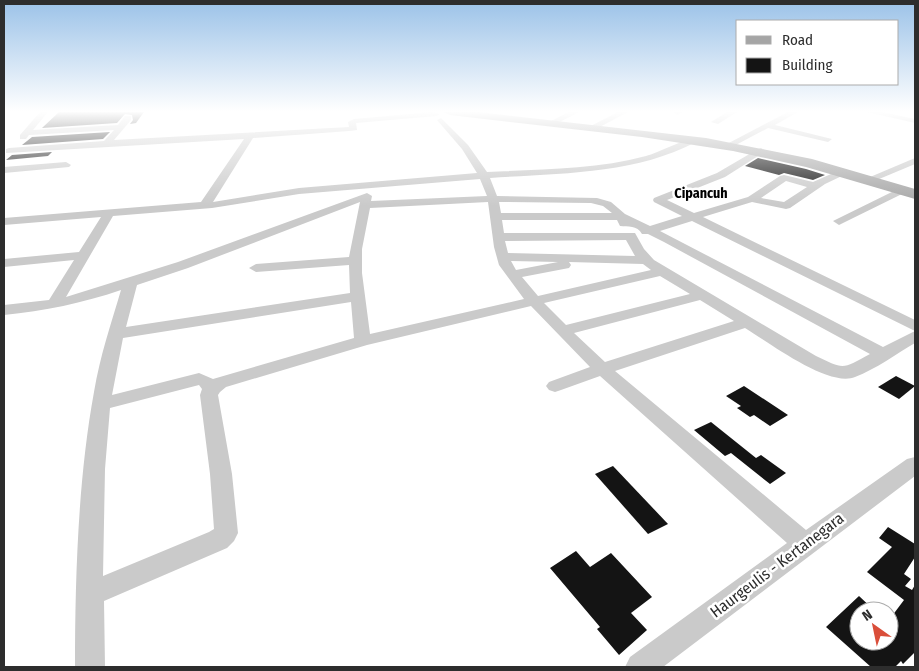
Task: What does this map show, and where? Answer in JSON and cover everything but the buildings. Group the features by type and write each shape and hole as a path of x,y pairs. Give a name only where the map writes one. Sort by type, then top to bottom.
{"main road":[{"path":"717,143 761,151 844,172 909,192"}],"street":[{"path":"6,154 17,143"},
{"path":"6,154 104,143"},
{"path":"206,205 245,143"},
{"path":"464,143 483,176 493,199 504,263 534,301 601,368 805,544"},
{"path":"4,310 54,304 86,297 368,195 483,176 592,168 637,162 674,150 687,143"},
{"path":"761,151 721,175 658,200 915,326"},
{"path":"868,180 915,161"},
{"path":"4,170 66,165"},
{"path":"752,199 786,206 815,186 844,172"},
{"path":"500,236 630,234 652,230 752,199 779,177 815,186"},
{"path":"4,221 206,205 299,191 368,195 602,201 613,206 645,260"},
{"path":"839,221 909,192"},
{"path":"363,341 355,261 368,195"},
{"path":"54,304 110,212"},
{"path":"496,216 621,217 652,230 883,354"},
{"path":"4,263 84,255"},
{"path":"503,257 645,260 810,360 836,373 849,373 915,336"},
{"path":"512,275 591,260"},
{"path":"256,268 355,261"},
{"path":"90,594 218,540 226,533 228,529 209,395 212,388 230,380 363,341 663,270"},
{"path":"90,667 90,594 96,462 101,404 115,334 131,282"},
{"path":"563,331 703,295"},
{"path":"115,334 358,296"},
{"path":"555,386 601,368 689,343 747,322"},
{"path":"101,404 199,379 205,381 212,388"},
{"name":"Haurgeulis - Kertanegara","path":"640,667 915,464"}],"district":[{"name":"Cipancuh","path":"701,193"}]}
